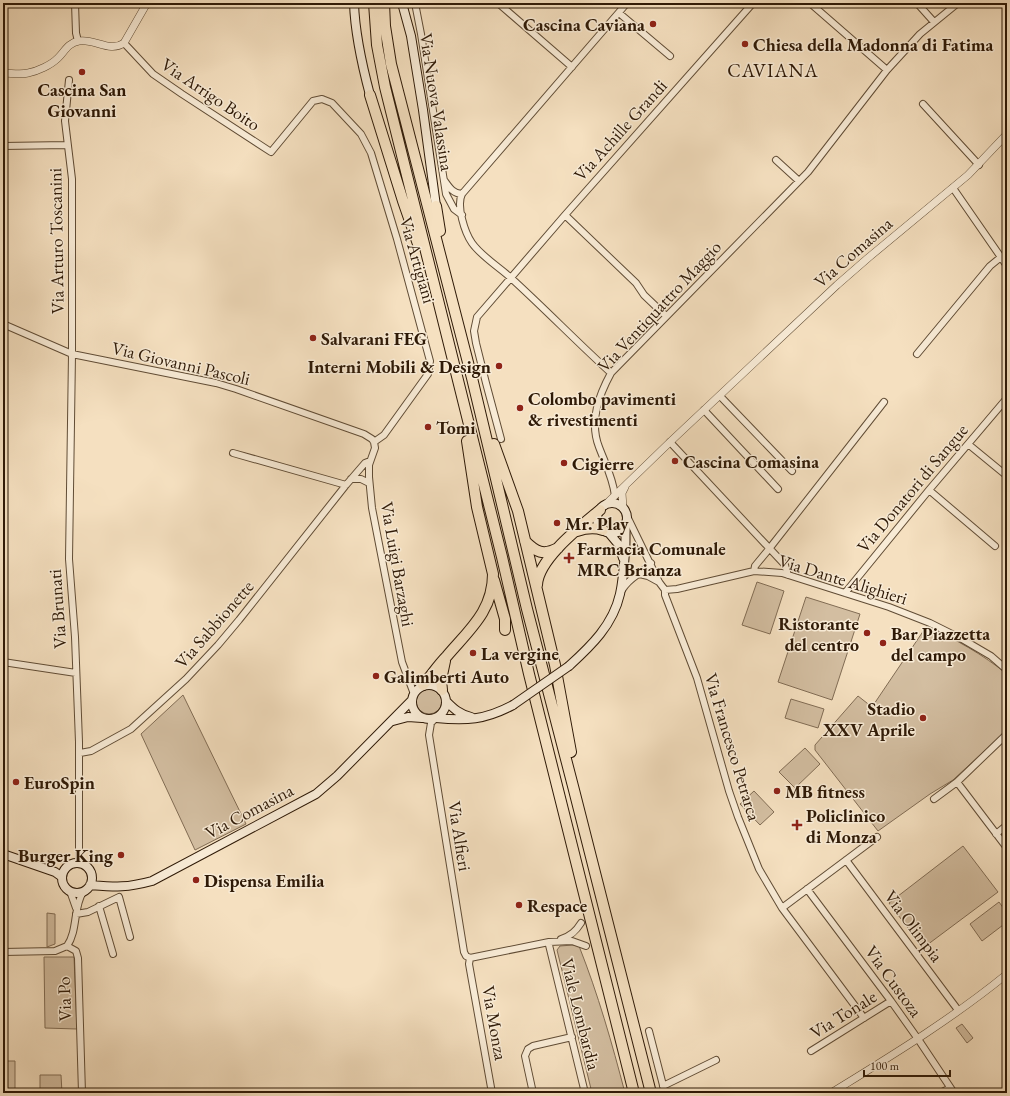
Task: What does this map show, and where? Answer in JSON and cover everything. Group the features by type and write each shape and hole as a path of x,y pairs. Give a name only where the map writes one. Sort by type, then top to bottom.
{"highway":[{"path":"374,3 377,45 385,87 502,557 529,674 634,1093"},
{"path":"384,3 391,64 472,378 527,609 651,1093"},
{"path":"370,95 403,201 431,282 436,291"},
{"path":"436,206 451,298"},
{"path":"472,378 478,387 500,461 515,500 562,700 573,765 574,790"},
{"path":"463,404 478,507 505,619 505,630"},
{"path":"537,592 539,574 546,563 558,548 602,507"},
{"path":"575,532 584,528 598,528 606,531"},
{"path":"524,540 534,550 540,552 553,551 558,548"},
{"path":"423,685 470,631 482,614 489,600 493,583 493,574"},
{"path":"442,690 441,680 446,657"}],"main road":[{"path":"354,3 358,45 370,95"},
{"name":"Via Nuova Valassina","path":"402,3 411,36 436,206"},
{"path":"392,721 408,717 427,719 483,718 513,705 569,666 588,649 611,617 620,593 626,550 626,524 624,511 614,503 602,507 597,518 600,527 606,531 619,545 623,563"},
{"path":"606,531 619,531 626,524"},
{"path":"422,718 414,710 413,697 416,690 423,685 433,685 442,690 445,695 446,701 444,711 436,718"},
{"name":"Via Comasina","path":"79,862 88,867 91,871 91,883 99,886 124,887 152,881 316,794 337,776 386,725 392,721 413,697"},
{"path":"446,701 461,714 483,718"},
{"path":"3,854 59,874 64,885 70,891 83,892 91,883"},
{"path":"59,874 65,868 79,862"}],"street":[{"path":"75,3 76,33 78,41"},
{"path":"3,73 27,74 48,65 57,59 72,42 84,40 111,46 118,46 124,43 147,3"},
{"path":"415,3 446,194 449,203 462,216"},
{"path":"498,3 572,67"},
{"path":"611,373 475,246 468,237 459,200 462,194 627,3"},
{"name":"Via Achille Grandi","path":"502,439 486,383 474,331 475,324 481,312 753,3"},
{"path":"810,3 887,70"},
{"path":"917,3 934,22"},
{"name":"Via Ventiquattro Maggio","path":"615,496 612,480 598,445 595,430 596,411 602,391 611,373 808,172 887,70 920,34 958,3"},
{"path":"619,13 670,56"},
{"name":"Via Arrigo Boito","path":"124,43 152,74 271,152 312,101"},
{"name":"Via Arturo Toscanini","path":"69,80 65,121 72,179 72,354"},
{"name":"Via Artigiani","path":"312,101 322,98 332,103 361,134 371,153 430,361 428,374 384,435 374,442"},
{"path":"923,104 979,164"},
{"name":"Via Comasina","path":"602,507 837,285 953,188 979,164 1007,134"},
{"path":"3,146 67,145"},
{"path":"776,160 799,181"},
{"path":"443,177 451,190 455,193 462,194"},
{"path":"953,188 1007,266"},
{"path":"565,215 636,282 644,295 666,316"},
{"path":"917,354 990,266 1001,257"},
{"name":"Via Giovanni Pascoli","path":"3,324 72,354 216,383 364,434 374,442"},
{"name":"Via Brunati","path":"72,354 69,559 80,753 79,862"},
{"path":"720,396 792,471"},
{"name":"Via Donatori di Sangue","path":"845,593 968,444 1005,405 1007,398"},
{"path":"754,571 755,566 884,402"},
{"path":"704,410 778,490"},
{"path":"370,461 375,448 374,442"},
{"path":"670,442 769,549 785,564 788,575"},
{"path":"968,444 1007,476"},
{"path":"234,453 346,485"},
{"name":"Via Sabbionette","path":"80,753 91,751 131,729 186,680 239,620 346,485 365,463 370,461"},
{"name":"Via Luigi Barzaghi","path":"370,461 369,483 372,508 390,610 402,662 413,697"},
{"path":"351,480 361,479 369,483"},
{"path":"627,484 622,493 624,511 651,563 659,582 665,590"},
{"path":"929,490 995,546"},
{"path":"623,563 627,571 648,576 659,582"},
{"path":"620,593 629,580 647,569 651,563"},
{"name":"Via Dante Alighieri","path":"665,590 676,589 754,571 773,571 845,593 930,623 991,656 1007,670"},
{"name":"Via Francesco Petrarca","path":"665,590 665,594 698,678 729,791 759,869 774,898 864,1018"},
{"path":"3,662 76,673"},
{"path":"405,672 414,681 423,685"},
{"name":"Via Alfieri","path":"436,718 431,723 429,735 464,952 466,956 470,958"},
{"path":"934,799 957,782 1007,734"},
{"path":"957,782 1007,848"},
{"path":"996,834 1007,825"},
{"path":"782,908 877,837"},
{"name":"Via Olimpia","path":"846,860 958,1010"},
{"name":"Via Custoza","path":"808,889 891,1001 952,1090"},
{"path":"70,891 76,912"},
{"path":"3,952 55,951 67,946 73,934 76,912 80,896 83,892"},
{"path":"76,912 88,912 119,897 130,937"},
{"path":"99,906 113,954"},
{"path":"556,941 569,937 580,923"},
{"path":"470,958 556,941 572,941 586,946"},
{"name":"Viale Lombardia","path":"549,942 585,1093"},
{"name":"Via Po","path":"67,946 76,952 78,958 82,1093"},
{"name":"Via Monza","path":"470,958 469,964 492,1093"},
{"path":"831,1093 918,1039 1007,974"},
{"name":"Via Tonale","path":"811,1052 891,1001"},
{"path":"649,1031 665,1093"},
{"path":"534,1093 525,1056 528,1049 533,1046 572,1037"},
{"path":"663,1086 716,1060"},
{"path":"940,1093 952,1090"}],"shaded area":[{"path":"757,582 784,591 770,634 742,625"},
{"path":"806,597 860,614 832,700 778,682"},
{"name":"Stadio XXV Aprile","path":"926,627 948,636 988,660 1007,674 1007,730 953,780 930,794 878,831 815,750 815,745 858,696 872,707"},
{"path":"429,688 438,692 442,701 438,710 429,714 420,710 416,701 420,692"},
{"path":"183,695 246,824 195,850 141,734"},
{"path":"791,699 824,709 818,728 785,718"},
{"path":"805,748 820,764 795,788 779,772"},
{"path":"754,791 774,812 760,825 740,804"},
{"path":"963,846 998,892 923,948 889,903"},
{"path":"999,902 1007,913 1007,922 982,941 970,924"},
{"path":"47,913 55,914 55,944 47,947"},
{"path":"560,946 579,946 592,982 610,1037 625,1093 592,1093 557,950"},
{"path":"44,957 74,957 77,1029 45,1028"},
{"path":"962,1024 973,1038 967,1043 956,1028"},
{"path":"3,1061 15,1061 15,1093 3,1093"},
{"path":"40,1075 61,1075 62,1093 40,1093"}],"place":[{"name":"Cascina Caviana","path":"653,24"},
{"name":"Chiesa della Madonna di Fatima","path":"745,44"},
{"name":"Cascina San Giovanni","path":"82,72"},
{"name":"Salvarani FEG","path":"313,338"},
{"name":"Interni Mobili & Design","path":"499,366"},
{"name":"Colombo pavimenti & rivestimenti","path":"520,408"},
{"name":"Tomi","path":"428,427"},
{"name":"Cascina Comasina","path":"675,461"},
{"name":"Cigierre","path":"564,463"},
{"name":"Mr. Play","path":"557,523"},
{"name":"Farmacia Comunale MRC Brianza","path":"569,558"},
{"name":"Ristorante del centro","path":"867,633"},
{"name":"Bar Piazzetta del campo","path":"883,643"},
{"name":"La vergine","path":"473,653"},
{"name":"Galimberti Auto","path":"376,676"},
{"name":"Stadio XXV Aprile","path":"923,718"},
{"name":"EuroSpin","path":"16,782"},
{"name":"MB fitness","path":"777,791"},
{"name":"Policlinico di Monza","path":"797,825"},
{"name":"Burger King","path":"121,855"},
{"name":"Dispensa Emilia","path":"196,880"},
{"name":"Respace","path":"519,905"}],"district":[{"name":"CAVIANA","path":"773,70"}]}
